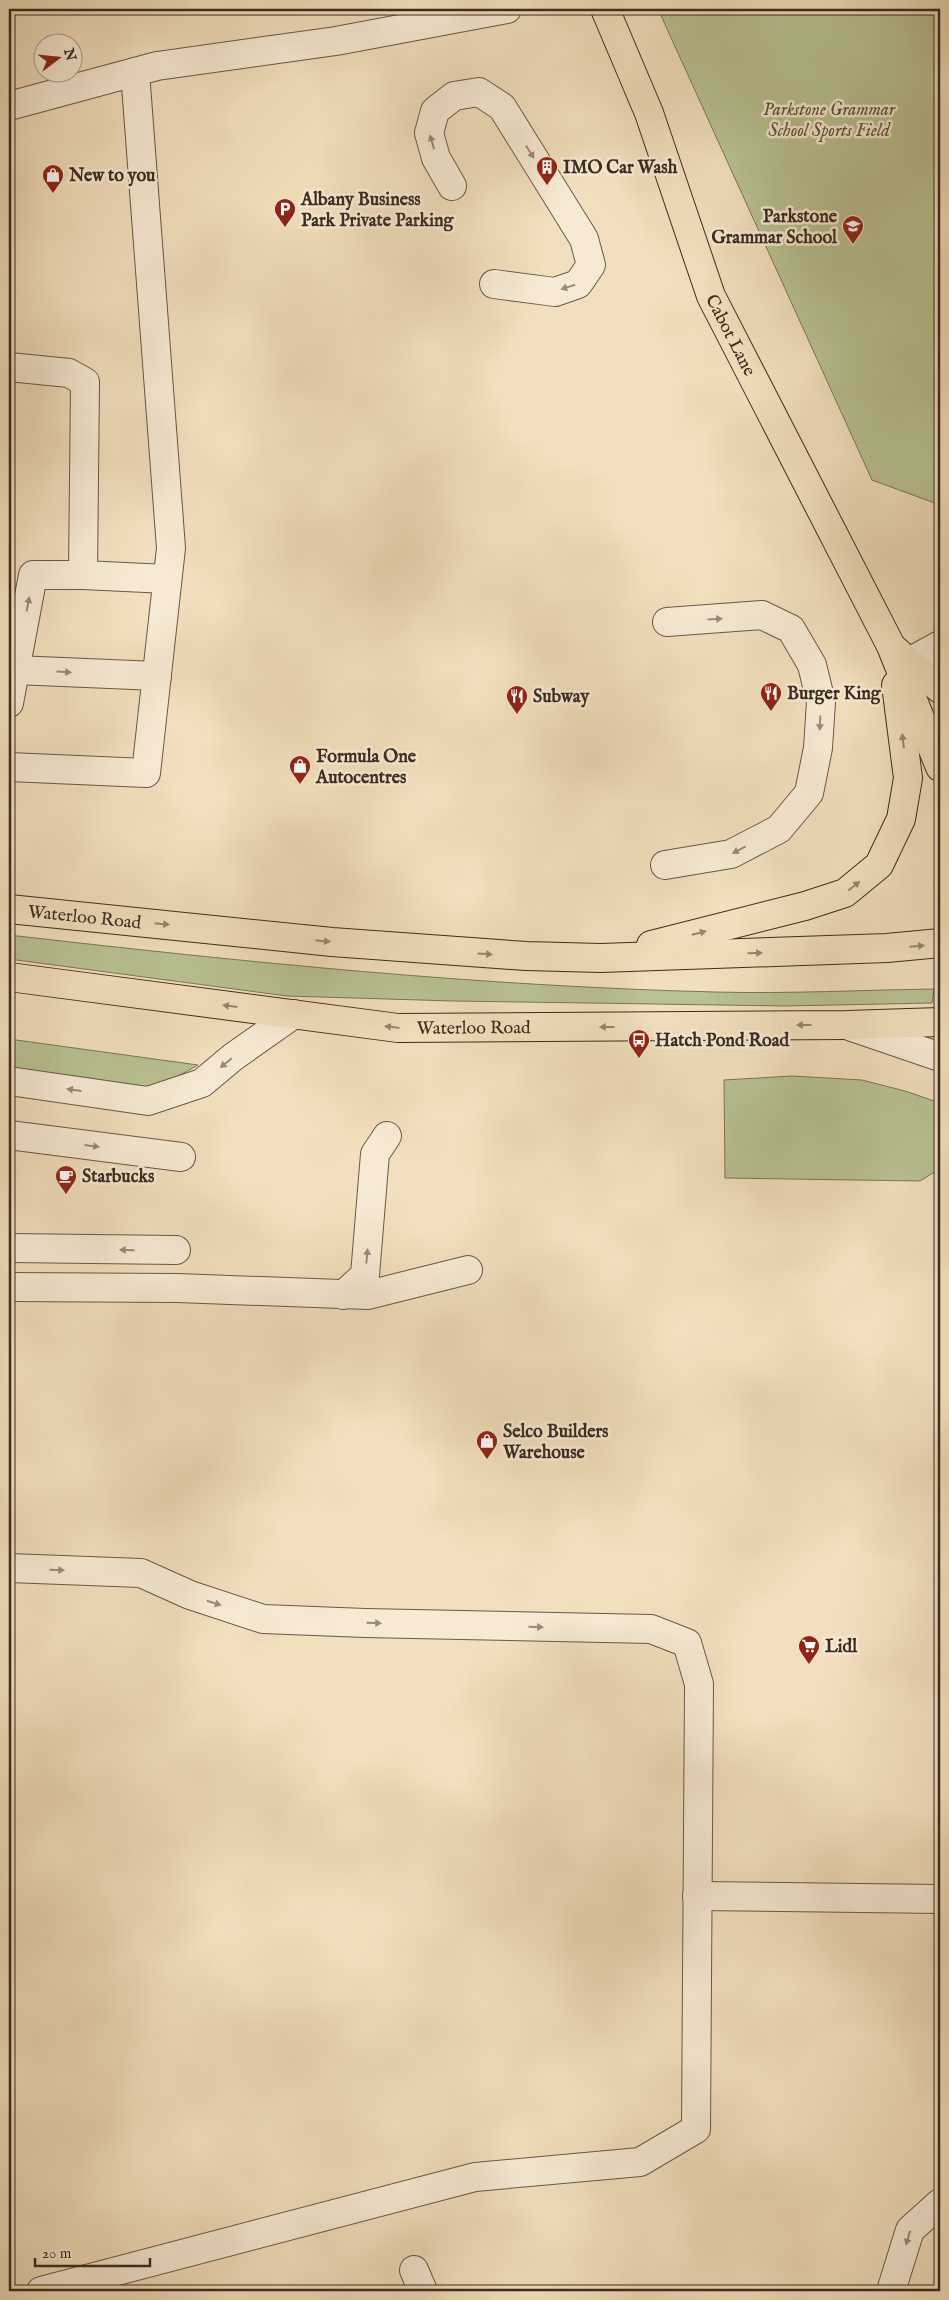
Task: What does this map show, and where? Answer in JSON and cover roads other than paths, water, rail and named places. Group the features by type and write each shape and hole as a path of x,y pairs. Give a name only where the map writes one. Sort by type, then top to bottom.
{"main road":[{"name":"Cabot Lane","path":"605,9 649,113 711,296 900,654 940,715"},
{"name":"Cabot Lane","path":"900,654 940,768"},
{"path":"900,654 940,688"},
{"path":"601,958 805,906 845,893 879,865 901,819 908,778 900,654"},
{"name":"Waterloo Road","path":"9,908 332,942 482,954 601,958 887,948 940,943"},
{"name":"Waterloo Road","path":"9,977 398,1028 847,1025 940,1022"}],"street":[{"path":"9,106 157,66 336,41 507,9"},
{"path":"9,767 146,773 170,548 135,72"},
{"path":"452,186 436,158 429,133 435,111 454,96 479,92 502,107 584,239 591,265 578,284 555,292 494,284"},
{"path":"9,368 69,373 85,382 83,575"},
{"path":"9,703 33,575 83,575 167,580"},
{"path":"666,865 731,854 779,829 809,793 818,748 821,702 812,665 791,628 762,615 667,622"},
{"path":"900,654 940,644"},
{"path":"15,670 157,676"},
{"path":"9,1081 148,1101 202,1083 233,1057 294,1014"},
{"path":"847,1025 940,1057"},
{"path":"9,1136 181,1157"},
{"path":"343,1295 365,1274 376,1154 387,1136"},
{"path":"9,1248 176,1250"},
{"path":"9,1287 177,1288 368,1295 468,1270"},
{"path":"9,1568 141,1573 190,1595 263,1619 651,1629 687,1643 699,1684 696,2128 640,2162 475,2177 41,2291"},
{"path":"697,1896 940,1899"},
{"path":"891,2291 910,2230 940,2203"}],"place":[{"name":"IMO Car Wash","path":"547,186"},
{"name":"New to you","path":"53,194"},
{"name":"Albany Business Park Private Parking","path":"285,228"},
{"name":"Parkstone Grammar School","path":"853,245"},
{"name":"Burger King","path":"771,712"},
{"name":"Subway","path":"517,715"},
{"name":"Formula One Autocentres","path":"300,785"},
{"name":"Hatch Pond Road","path":"639,1059"},
{"name":"Starbucks","path":"66,1195"},
{"name":"Selco Builders Warehouse","path":"487,1460"},
{"name":"Lidl","path":"809,1665"}],"park label":[{"name":"Parkstone Grammar School Sports Field","path":"829,119"}]}
